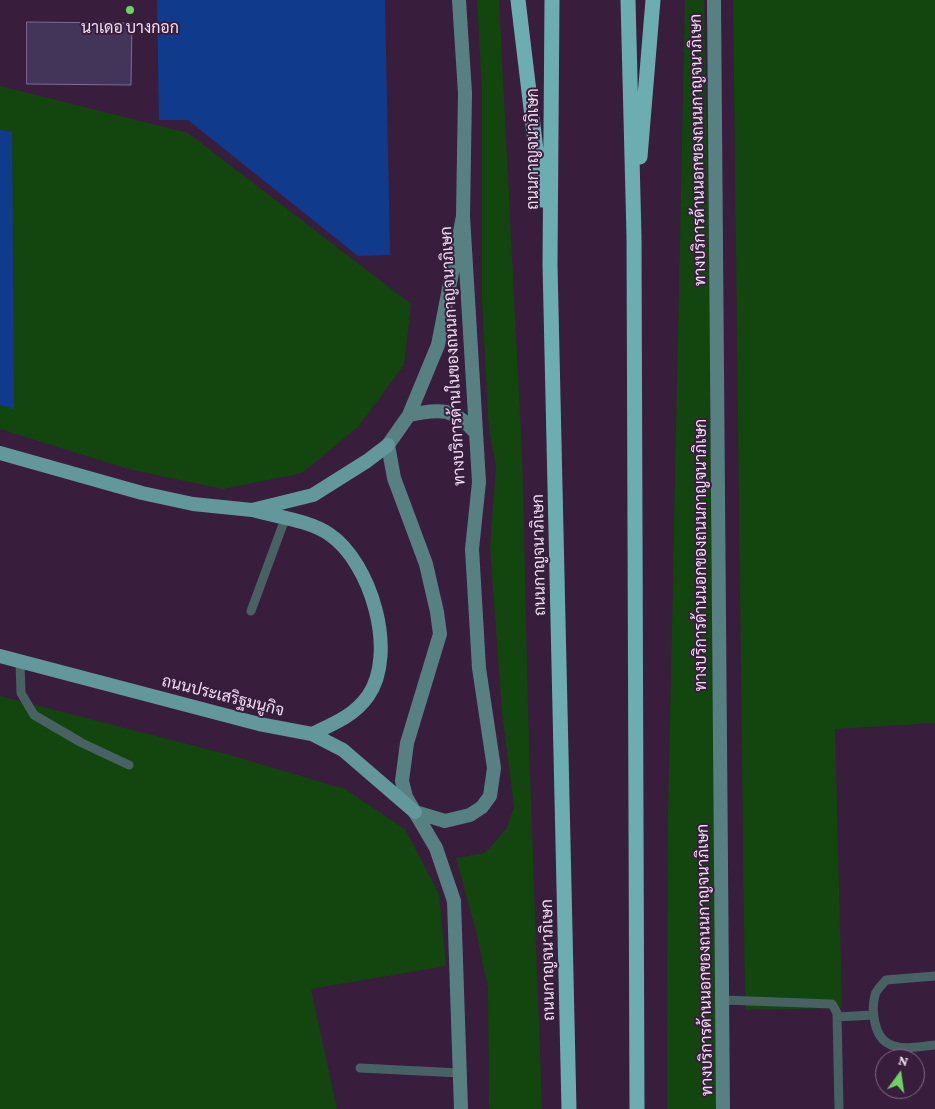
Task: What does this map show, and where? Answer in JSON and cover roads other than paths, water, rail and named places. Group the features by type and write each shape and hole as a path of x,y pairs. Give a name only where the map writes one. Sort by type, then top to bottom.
{"highway":[{"path":"518,0 550,264"},
{"name":"ถนนกาญจนาภิเษก","path":"552,0 550,264 569,1109"},
{"path":"628,0 634,236 637,1109"},
{"path":"634,236 653,0"}],"main road":[{"name":"ทางบริการด้านในของถนนกาญจนาภิเษก","path":"415,812 445,822 457,819 482,807 490,796 494,768 479,668 472,549 479,482 463,216 465,93 459,0"},
{"name":"ทางบริการด้านนอกของถนนกาญจนาภิเษก","path":"714,0 723,1109"},
{"name":"ทางบริการด้านในของถนนกาญจนาภิเษก","path":"388,445 409,415 438,346 463,216"},
{"path":"409,415 444,411 461,417 475,432"},
{"path":"252,510 312,495 367,461 388,445 394,478 426,564 440,634 404,762 402,781 406,797 436,848 454,901 461,1109"},
{"path":"0,453 142,493 193,504 252,510 316,527 330,534 358,565 371,597 379,630 381,663 368,696 347,718 312,734"},
{"name":"ถนนประเสริฐมนูกิจ","path":"0,656 259,724 312,734 343,750 415,812"}],"lane":[{"path":"251,611 285,519"},
{"path":"20,662 21,693 34,715 82,743 129,764"},
{"path":"935,976 886,980 875,994 873,1015 882,1040 890,1046 935,1045"},
{"path":"723,1000 832,1004 837,1017 840,1109"},
{"path":"837,1017 873,1015"},
{"path":"360,1068 460,1073"}],"water":[{"path":"157,0 385,0 390,255 358,256 188,120 159,120"},
{"path":"0,130 12,132 14,409 0,405"}],"place":[{"name":"นาเดอ บางกอก","path":"130,10"}]}
